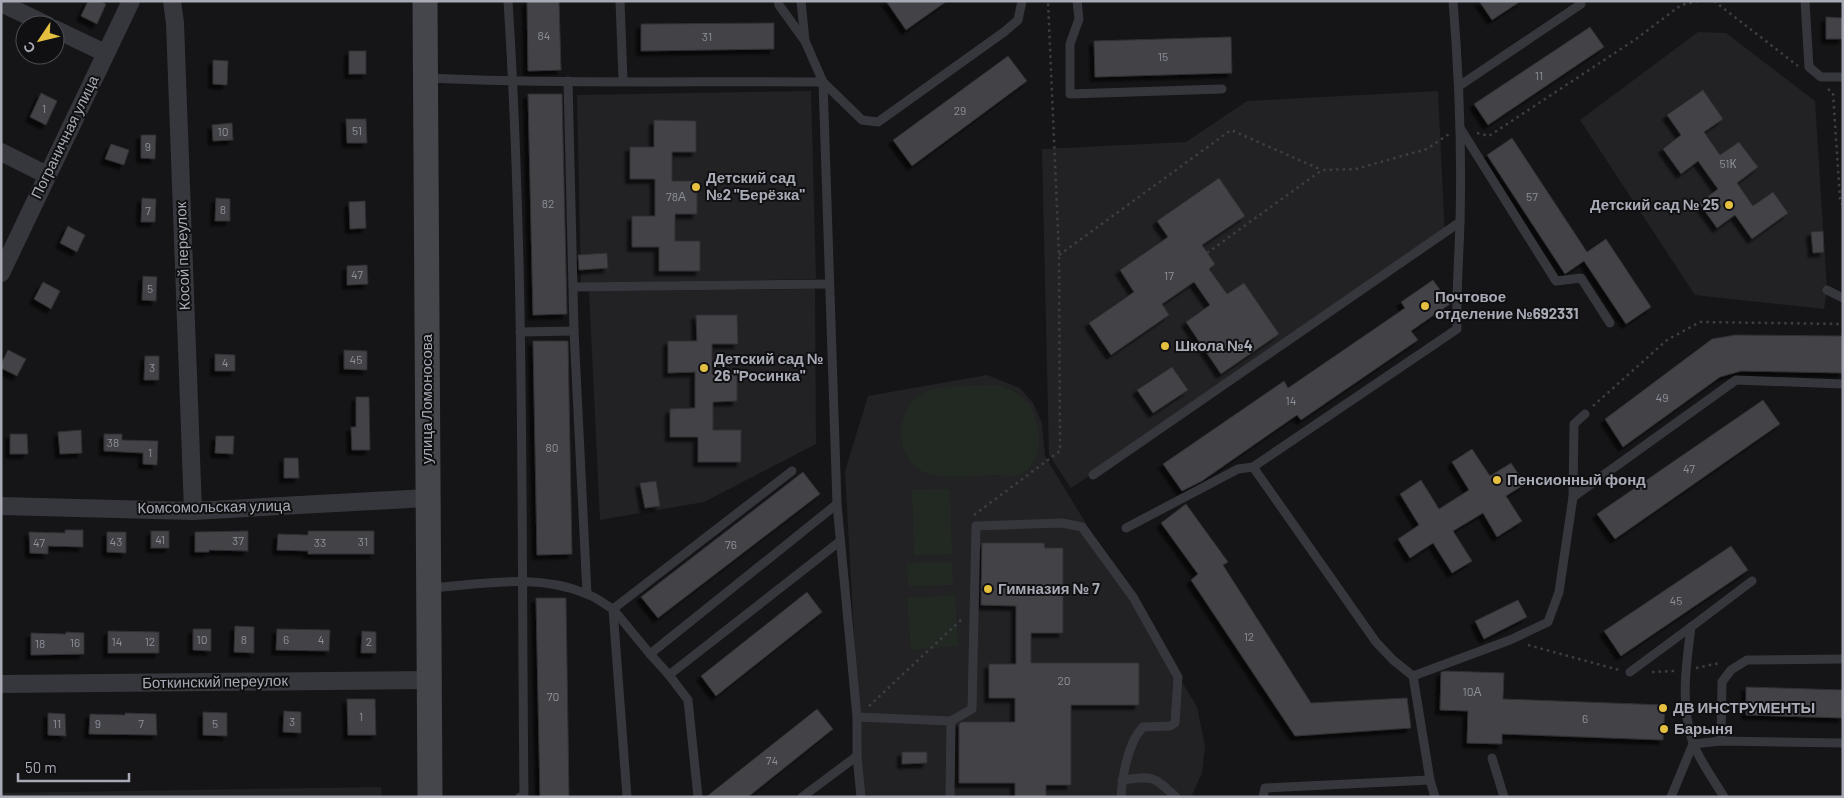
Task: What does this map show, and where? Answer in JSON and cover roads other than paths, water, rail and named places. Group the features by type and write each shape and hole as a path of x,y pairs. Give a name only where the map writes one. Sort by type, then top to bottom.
{"main road":[{"name":"улица Ломоносова","path":"425,1 430,797"}],"street":[{"name":"Пограничная улица","path":"1,273 131,1"},
{"name":"Косой переулок","path":"172,1 175,23 193,511"},
{"path":"1,4 25,15"},
{"path":"65,34 105,53"},
{"path":"1,152 47,175"},
{"name":"Комсомольская улица","path":"1,506 193,511 427,498"},
{"name":"Боткинский переулок","path":"1,684 429,680"}],"lane":[{"path":"508,1 513,82 520,332 524,795 520,797"},
{"path":"620,1 623,80"},
{"path":"778,1 806,41 823,82 837,504 857,717 857,756 861,797"},
{"path":"801,1 806,41"},
{"path":"426,78 513,82 623,80 823,82 862,120 878,122 1004,32 1018,20 1022,1"},
{"path":"1077,1 1079,19 1070,44 1070,94 1222,89"},
{"path":"1126,528 1238,469 1253,467 1457,329 1456,306 1460,222 1460,86 1453,1"},
{"path":"1805,1 1809,67 1821,77 1843,77"},
{"path":"1460,86 1581,4"},
{"path":"568,81 574,331 587,594"},
{"path":"1460,128 1556,281 1581,278 1610,323"},
{"path":"1093,475 1460,222"},
{"path":"574,287 829,284"},
{"path":"1827,290 1843,298"},
{"path":"520,332 574,331"},
{"path":"1573,497 1736,380 1843,384"},
{"path":"1413,676 1510,640 1548,622 1558,592 1573,497 1574,424 1585,414"},
{"path":"1253,467 1376,642 1393,660 1413,676 1430,780 1435,797"},
{"path":"613,609 792,471"},
{"path":"650,654 837,504"},
{"path":"857,717 951,720 972,709 976,526 1062,523 1082,528 1133,597 1178,677 1175,723 1170,726 1143,727 1136,734 1122,780 1121,797"},
{"path":"669,675 840,542"},
{"path":"429,588 522,581 556,584 587,594 613,609 688,700 698,797"},
{"path":"1630,672 1752,581"},
{"path":"613,609 627,797"},
{"path":"1690,627 1685,671 1685,705 1693,744 1724,797"},
{"path":"1722,741 1722,682 1730,670 1747,660 1843,659"},
{"path":"950,797 951,720"},
{"path":"1693,744 1722,741 1843,743"},
{"path":"1671,797 1693,744"},
{"path":"802,797 857,756"},
{"path":"1492,758 1504,797"},
{"path":"1122,780 1146,777 1156,778 1176,797"},
{"path":"1263,797 1265,788 1430,780"}],"place":[{"name":"Детский сад №2 \"Берёзка\"","path":"696,187"},
{"name":"Детский сад № 25","path":"1729,205"},
{"name":"Почтовое отделение №692331","path":"1425,306"},
{"name":"Школа №4","path":"1165,346"},
{"name":"Детский сад № 26 \"Росинка\"","path":"704,368"},
{"name":"Пенсионный фонд","path":"1497,480"},
{"name":"Гимназия № 7","path":"988,589"},
{"name":"ДВ ИНСТРУМЕНТЫ","path":"1663,708"},
{"name":"Барыня","path":"1664,729"}]}
